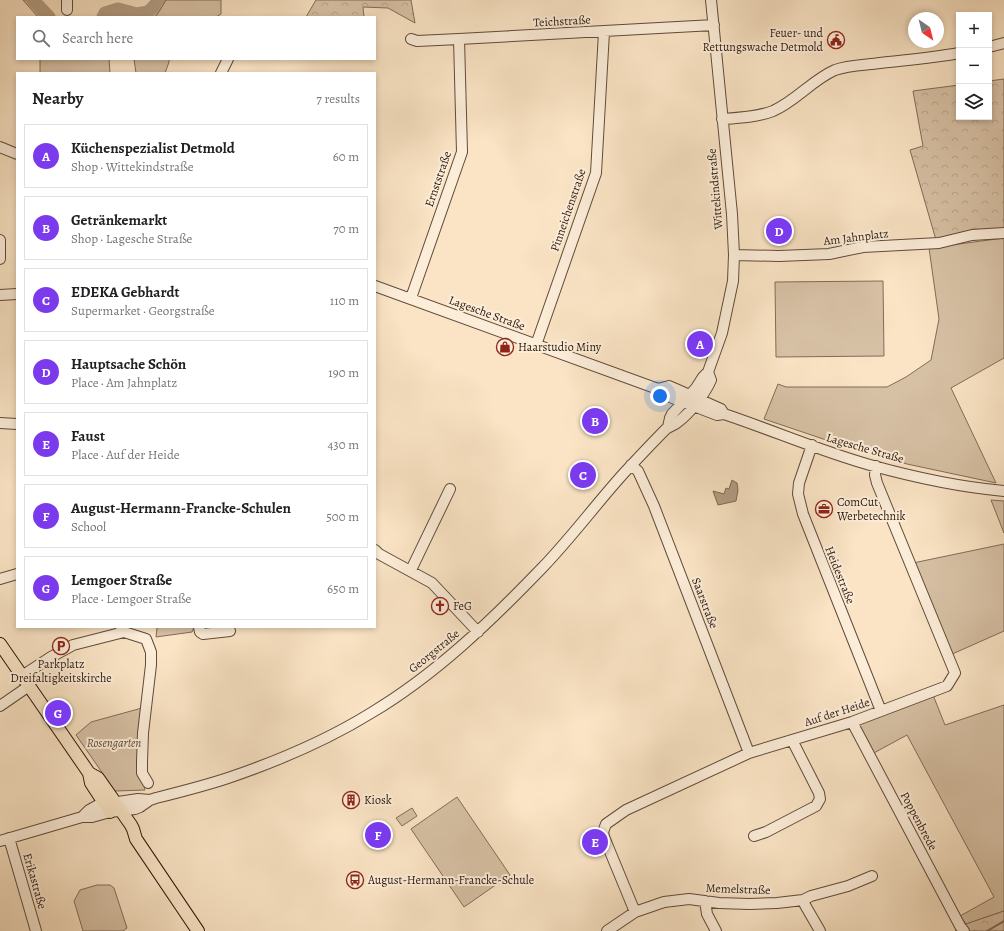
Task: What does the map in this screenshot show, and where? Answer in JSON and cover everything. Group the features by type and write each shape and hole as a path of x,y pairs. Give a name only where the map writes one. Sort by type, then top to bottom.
{"main road":[{"path":"0,644 89,773 91,783 133,829 136,840 198,931"}],"street":[{"name":"Wittekindstraße","path":"692,401 706,392 711,380 708,372 722,333 733,281 734,255 732,214 712,0"},
{"name":"Teichstraße","path":"411,39 417,41 459,40 714,25"},
{"name":"Pinneichenstraße","path":"536,345 596,173 604,32"},
{"name":"Ernststraße","path":"411,298 462,152 459,40"},
{"path":"992,46 1004,43"},
{"path":"722,119 759,115 773,111 798,95 822,76 836,70 855,66 956,54"},
{"path":"222,72 228,60"},
{"path":"0,147 16,154"},
{"name":"Am Jahnplatz","path":"734,255 779,256 829,254 863,246 939,243 972,235 1004,233"},
{"path":"0,240 0,259"},
{"name":"Lagesche Straße","path":"376,286 658,389 664,394 721,409 724,414 876,466 942,482 980,489 1004,491"},
{"path":"0,295 16,294"},
{"name":"Georgstraße","path":"5,839 82,817 89,810 98,805 113,807 138,799 150,800 228,778 298,750 351,725 383,706 430,672 478,632 544,566 632,465 668,427 678,422 692,401"},
{"path":"0,423 16,424"},
{"name":"Heidestraße","path":"812,445 798,488 803,514 881,711"},
{"name":"Saarstraße","path":"632,465 638,471 654,506 750,753"},
{"name":"Auf der Heide","path":"635,912 604,836 603,832 606,824 626,810 750,753 852,722 947,686 955,673 877,483 875,475 876,466"},
{"path":"411,570 450,489"},
{"path":"376,551 432,582 478,632"},
{"path":"0,579 16,574"},
{"path":"199,628 200,632 203,634 230,631"},
{"path":"0,706 51,657 73,645 123,630 146,639 151,652 151,665 143,733 142,773 148,783"},
{"name":"Poppenbrede","path":"852,722 964,931"},
{"path":"754,836 766,832 816,806 820,799 819,792 792,740"},
{"name":"Erikastraße","path":"5,839 36,931"},
{"name":"Memelstraße","path":"607,931 635,912 674,900 689,899 748,904 803,900 848,886 872,876"},
{"path":"803,900 820,931"},
{"path":"705,901 707,914 716,931"}],"green space":[{"path":"23,0 28,0 44,16 37,16"},
{"path":"161,0 166,0 156,16 120,16 130,14 146,15 151,13"},
{"path":"166,0 221,0 221,14 218,16 156,16"},
{"path":"316,0 411,0 415,23 388,8 363,7 364,16 307,16"},
{"path":"40,60 109,60 110,72 40,72"},
{"path":"134,60 169,60 165,72 136,72"},
{"path":"1004,79 1004,230 936,240 910,150 923,146 913,91 956,85 956,120 992,120 992,81"},
{"path":"1004,238 1004,358 951,388 996,483 907,464 838,444 764,419 778,384 786,387 887,387 906,377 931,360 939,319 929,248"},
{"path":"883,281 884,356 776,357 775,282"},
{"path":"991,500 1004,501 1004,533"},
{"path":"1004,544 1004,631 950,655 913,563"},
{"path":"157,628 194,628 192,632 156,637"},
{"path":"933,695 945,725 1004,705 1004,911 966,924 960,916 994,897 907,735 872,754 857,723"},
{"name":"Rosengarten","path":"142,708 139,764 145,790 115,791 76,735 91,722"},
{"path":"457,797 510,875 464,907 411,829"},
{"path":"412,808 417,816 402,826 396,818"},
{"path":"97,885 110,885 114,888 127,928 123,931 83,931 74,901 80,890"},
{"path":"1004,911 1004,931 955,931 966,924"}],"shaded area":[{"path":"732,480 737,483 738,490 736,501 718,505 713,491 724,494 726,488 729,489"}],"waterway":[{"path":"33,0 48,16"},
{"path":"104,16 105,13 118,9 137,14 148,12 158,0"},
{"path":"987,931 1004,921"}],"place":[{"name":"Feuer- und Rettungswache Detmold","path":"836,40"},
{"name":"Hauptsache Schön","path":"779,231"},
{"name":"Küchenspezialist Detmold","path":"700,344"},
{"name":"Haarstudio Miny","path":"505,347"},
{"name":"Getränkemarkt","path":"595,421"},
{"name":"EDEKA Gebhardt","path":"583,475"},
{"name":"ComCut Werbetechnik","path":"824,509"},
{"name":"FeG","path":"440,606"},
{"name":"Parkplatz Dreifaltigkeitskirche","path":"61,646"},
{"name":"Lemgoer Straße","path":"58,713"},
{"name":"Kiosk","path":"351,800"},
{"name":"August-Hermann-Francke-Schulen","path":"378,835"},
{"name":"Faust","path":"595,842"},
{"name":"August-Hermann-Francke-Schule","path":"355,880"}]}
